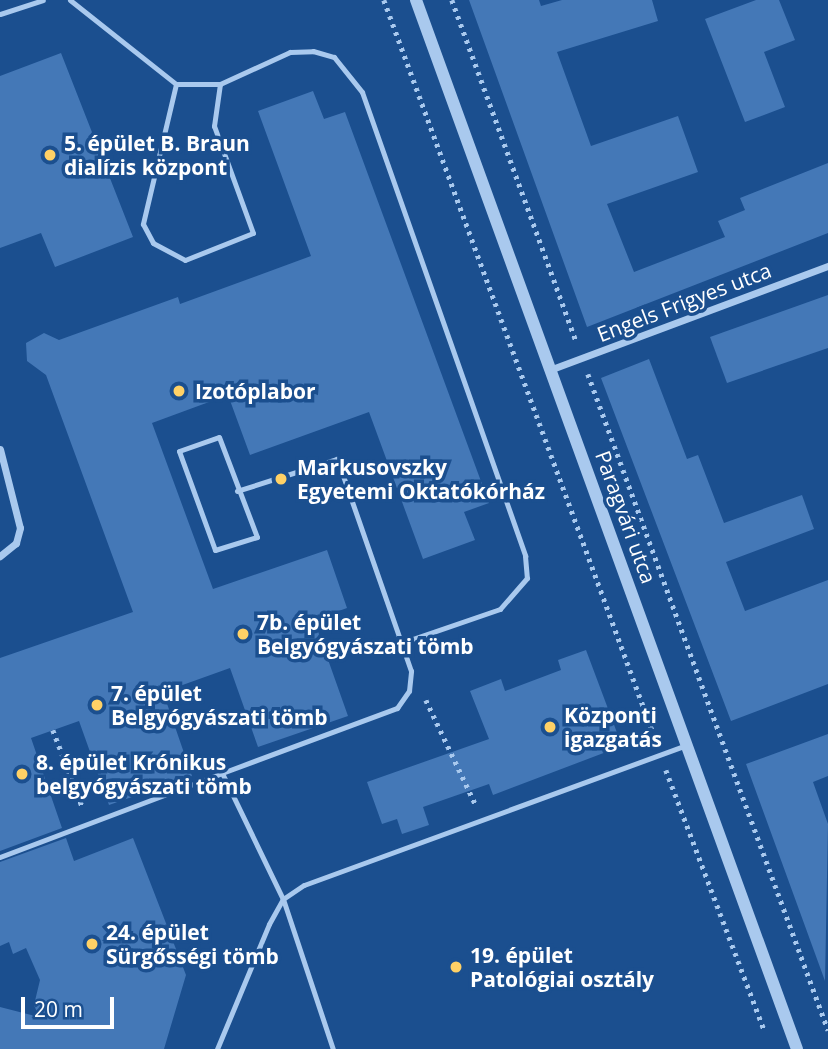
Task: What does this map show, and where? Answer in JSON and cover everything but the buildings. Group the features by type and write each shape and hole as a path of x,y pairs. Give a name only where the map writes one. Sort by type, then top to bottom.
{"street":[{"name":"Paragvári utca","path":"416,0 797,1049"},
{"name":"Engels Frigyes utca","path":"552,369 828,266"},
{"path":"0,449 20,528 16,543 0,556"}],"lane":[{"path":"0,14 43,0"},
{"path":"70,0 176,84 220,84 302,51 334,57 351,72 525,556 527,578 500,609 401,643"},
{"path":"176,84 144,224 153,243 184,260 253,233 214,126 220,84"},
{"path":"219,437 237,491 257,537 215,550 179,452 219,437"},
{"path":"0,857 397,708 409,691 411,671 337,459 237,491"},
{"path":"218,1049 283,899 304,885 688,744"},
{"path":"222,773 283,899 333,1049"}],"path":[{"path":"384,0 766,1036"},
{"path":"452,0 828,1031"},
{"path":"411,671 483,819"},
{"path":"53,730 84,810"}],"place":[{"name":"5. épület B. Braun dialízis központ","path":"50,155"},
{"name":"Izotóplabor","path":"179,391"},
{"name":"Markusovszky Egyetemi Oktatókórház","path":"281,479"},
{"name":"7b. épület Belgyógyászati tömb","path":"243,634"},
{"name":"7. épület Belgyógyászati tömb","path":"97,705"},
{"name":"Központi igazgatás","path":"550,727"},
{"name":"8. épület Krónikus belgyógyászati tömb","path":"22,774"},
{"name":"24. épület Sürgősségi tömb","path":"92,944"},
{"name":"19. épület Patológiai osztály","path":"456,967"}]}
